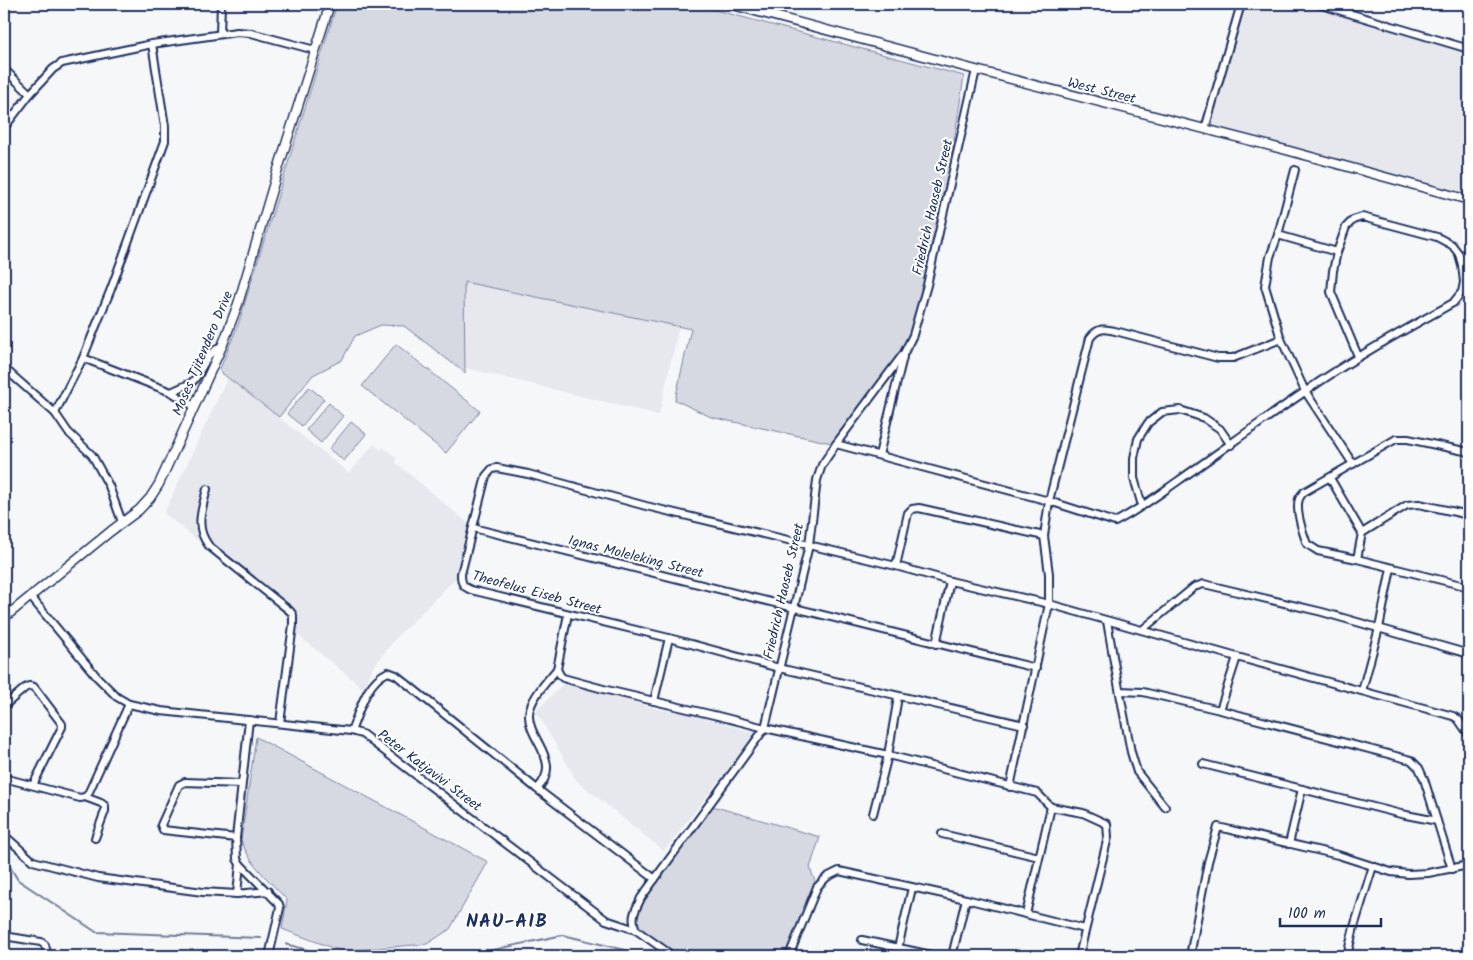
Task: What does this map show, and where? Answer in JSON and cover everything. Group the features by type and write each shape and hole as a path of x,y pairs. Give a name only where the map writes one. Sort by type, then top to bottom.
{"street":[{"path":"220,34 222,4"},
{"name":"Moses Tjitendero Drive","path":"4,618 7,612 139,510 159,484 223,344 238,304 330,4"},
{"name":"West Street","path":"729,4 976,70 1205,128 1469,200"},
{"path":"1205,128 1241,4"},
{"path":"1318,4 1469,49"},
{"path":"4,128 30,94 53,69 62,63 152,44 220,34 251,33 316,50"},
{"path":"55,414 83,358 164,141 164,126 152,44"},
{"path":"4,69 30,94"},
{"name":"Friedrich Haoseb Street","path":"636,930 633,915 641,898 765,728 809,545 818,480 822,465 904,353 914,335 976,70"},
{"path":"1295,170 1278,235 1270,257 1265,286 1281,339 1306,391 1353,464"},
{"path":"836,444 1049,501 1115,522 1142,506 1358,356 1453,303 1462,292 1464,282 1459,254 1452,245 1438,237 1362,217 1353,220 1346,227 1337,252 1332,292 1358,356"},
{"path":"1278,235 1337,252"},
{"path":"1010,787 1049,604 1049,574 1044,536 1049,501 1090,338 1095,332 1103,329 1218,358 1233,358 1281,339"},
{"path":"171,392 196,379 209,355 223,344"},
{"path":"879,455 904,353"},
{"path":"83,358 171,392 194,406"},
{"path":"4,368 55,414 68,432 92,455 109,486 122,522"},
{"path":"1142,506 1134,478 1134,458 1138,439 1148,423 1162,412 1180,410 1204,418 1220,429 1231,445"},
{"path":"1469,452 1408,439 1396,439 1304,492 1299,499 1298,506 1301,526 1307,544 1318,551 1469,587"},
{"name":"Theofelus Eiseb Street","path":"1024,725 778,668 668,638 465,588 461,582 461,574 486,476 492,469 497,468 528,474 646,506 1049,604 1453,716 1458,719 1469,735"},
{"path":"1330,478 1362,533 1357,559"},
{"path":"207,489 200,518 201,532 205,541 290,610 293,615 294,625 280,723"},
{"path":"1362,533 1407,505 1419,504 1469,516"},
{"path":"896,566 908,513 912,508 1044,536"},
{"name":"Ignas Moleleking Street","path":"474,528 1036,668"},
{"path":"1362,691 1379,628 1391,568"},
{"path":"936,644 950,581"},
{"path":"1142,630 1194,587 1204,584 1322,612 1469,654"},
{"name":"Peter Katjavivi Street","path":"30,596 97,677 117,697 129,704 161,711 350,731 362,734 606,920 636,930 673,956"},
{"path":"537,789 542,784 546,774 546,759 528,715 540,690 556,669 568,614"},
{"path":"1108,621 1131,752 1137,772 1165,807"},
{"path":"654,701 668,638"},
{"path":"1220,710 1237,657"},
{"path":"556,669 564,678 765,728 888,755 1037,793 1051,807 1083,813 1107,824 1108,837 1079,956"},
{"path":"350,731 372,683 388,672 396,675 537,789 655,879"},
{"path":"4,706 24,688 29,686 34,688 62,724 33,785"},
{"path":"1120,691 1143,692 1220,710 1410,760 1419,768 1424,779 1452,869"},
{"path":"873,814 888,755 898,697"},
{"path":"85,797 129,704"},
{"path":"249,720 236,838 237,859 280,904 269,956"},
{"path":"1203,764 1401,814 1437,821"},
{"path":"4,778 80,798 85,797 101,803 105,806 96,838"},
{"path":"236,838 163,830 161,825 179,785 182,783 242,784"},
{"path":"1289,844 1302,789"},
{"path":"1026,914 1051,807"},
{"path":"1190,956 1208,862 1218,827 1338,855 1391,872 1408,874 1428,873 1469,865"},
{"path":"942,834 1039,857"},
{"path":"4,835 33,860 98,878 203,892 237,894 268,891"},
{"path":"237,894 240,864"},
{"path":"1347,956 1373,866"},
{"path":"789,956 817,887 827,877 839,871 966,899 1085,930"},
{"path":"898,948 912,888"},
{"path":"952,956 966,899"},
{"path":"4,936 41,942 45,945 48,956"},
{"path":"862,940 936,956"}],"shaded area":[{"path":"337,4 693,4 964,76 943,214 913,335 836,444 711,417 675,400 691,329 464,282 465,373 404,326 381,325 355,336 342,360 313,375 279,417 219,371 238,325"},
{"path":"1241,4 1305,4 1469,51 1469,198 1205,129"},
{"path":"464,282 679,326 659,415 465,368"},
{"path":"396,344 480,411 446,453 362,386"},
{"path":"228,377 349,473 374,444 381,450 383,447 397,458 395,462 470,525 458,576 396,638 373,667 364,689 287,626 287,616 282,609 164,513"},
{"path":"309,387 324,399 302,426 287,414"},
{"path":"329,403 343,416 321,443 306,430"},
{"path":"351,422 366,434 344,461 329,449"},
{"path":"565,682 658,709 685,713 756,733 664,851 577,781 536,711"},
{"path":"256,737 488,862 450,929 427,944 341,951 282,929 287,900 255,865 241,840"},
{"path":"709,805 820,837 810,868 817,887 789,956 673,956 636,930 633,915 641,898"}],"waterway":[{"path":"4,857 18,880 96,932 261,938"},
{"path":"465,956 563,935 625,950 633,956"},
{"path":"286,944 329,956"}],"district":[{"name":"NAU-AIB","path":"507,920"}]}
